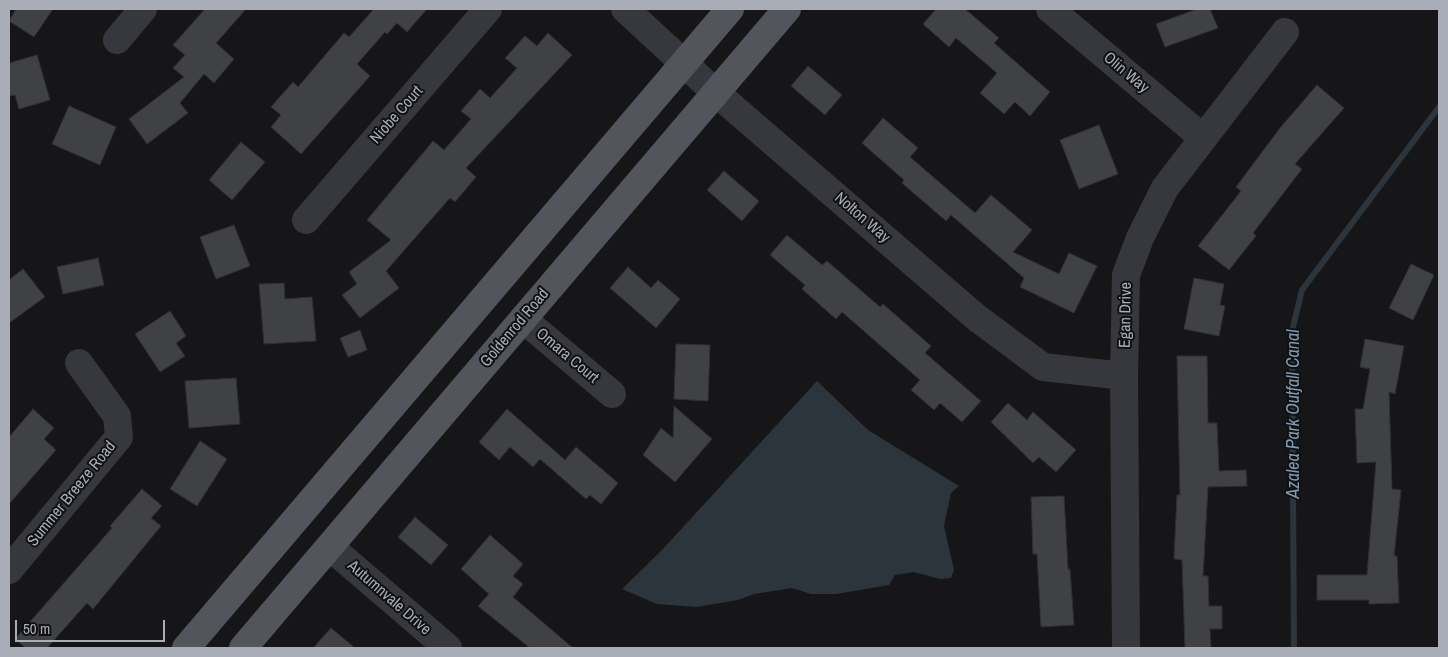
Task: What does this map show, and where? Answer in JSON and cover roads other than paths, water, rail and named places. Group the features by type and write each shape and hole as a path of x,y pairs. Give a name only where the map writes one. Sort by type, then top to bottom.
{"main road":[{"path":"189,646 730,9"},
{"name":"Goldenrod Road","path":"243,648 787,9"}],"street":[{"path":"117,40 144,9"},
{"name":"Niobe Court","path":"306,220 488,9"},
{"name":"Nolton Way","path":"625,9 685,62 715,92 977,318 1042,367 1124,376"},
{"name":"Olin Way","path":"1050,9 1203,138"},
{"name":"Egan Drive","path":"1126,648 1124,376 1126,275 1140,238 1165,188 1285,32"},
{"name":"Omara Court","path":"523,319 612,394"},
{"name":"Summer Breeze Road","path":"9,570 119,437 117,416 79,363"},
{"name":"Autumnvale Drive","path":"330,547 448,648"}],"waterway":[{"name":"Azalea Park Outfall Canal","path":"1294,648 1292,331 1302,290 1439,107"}]}
